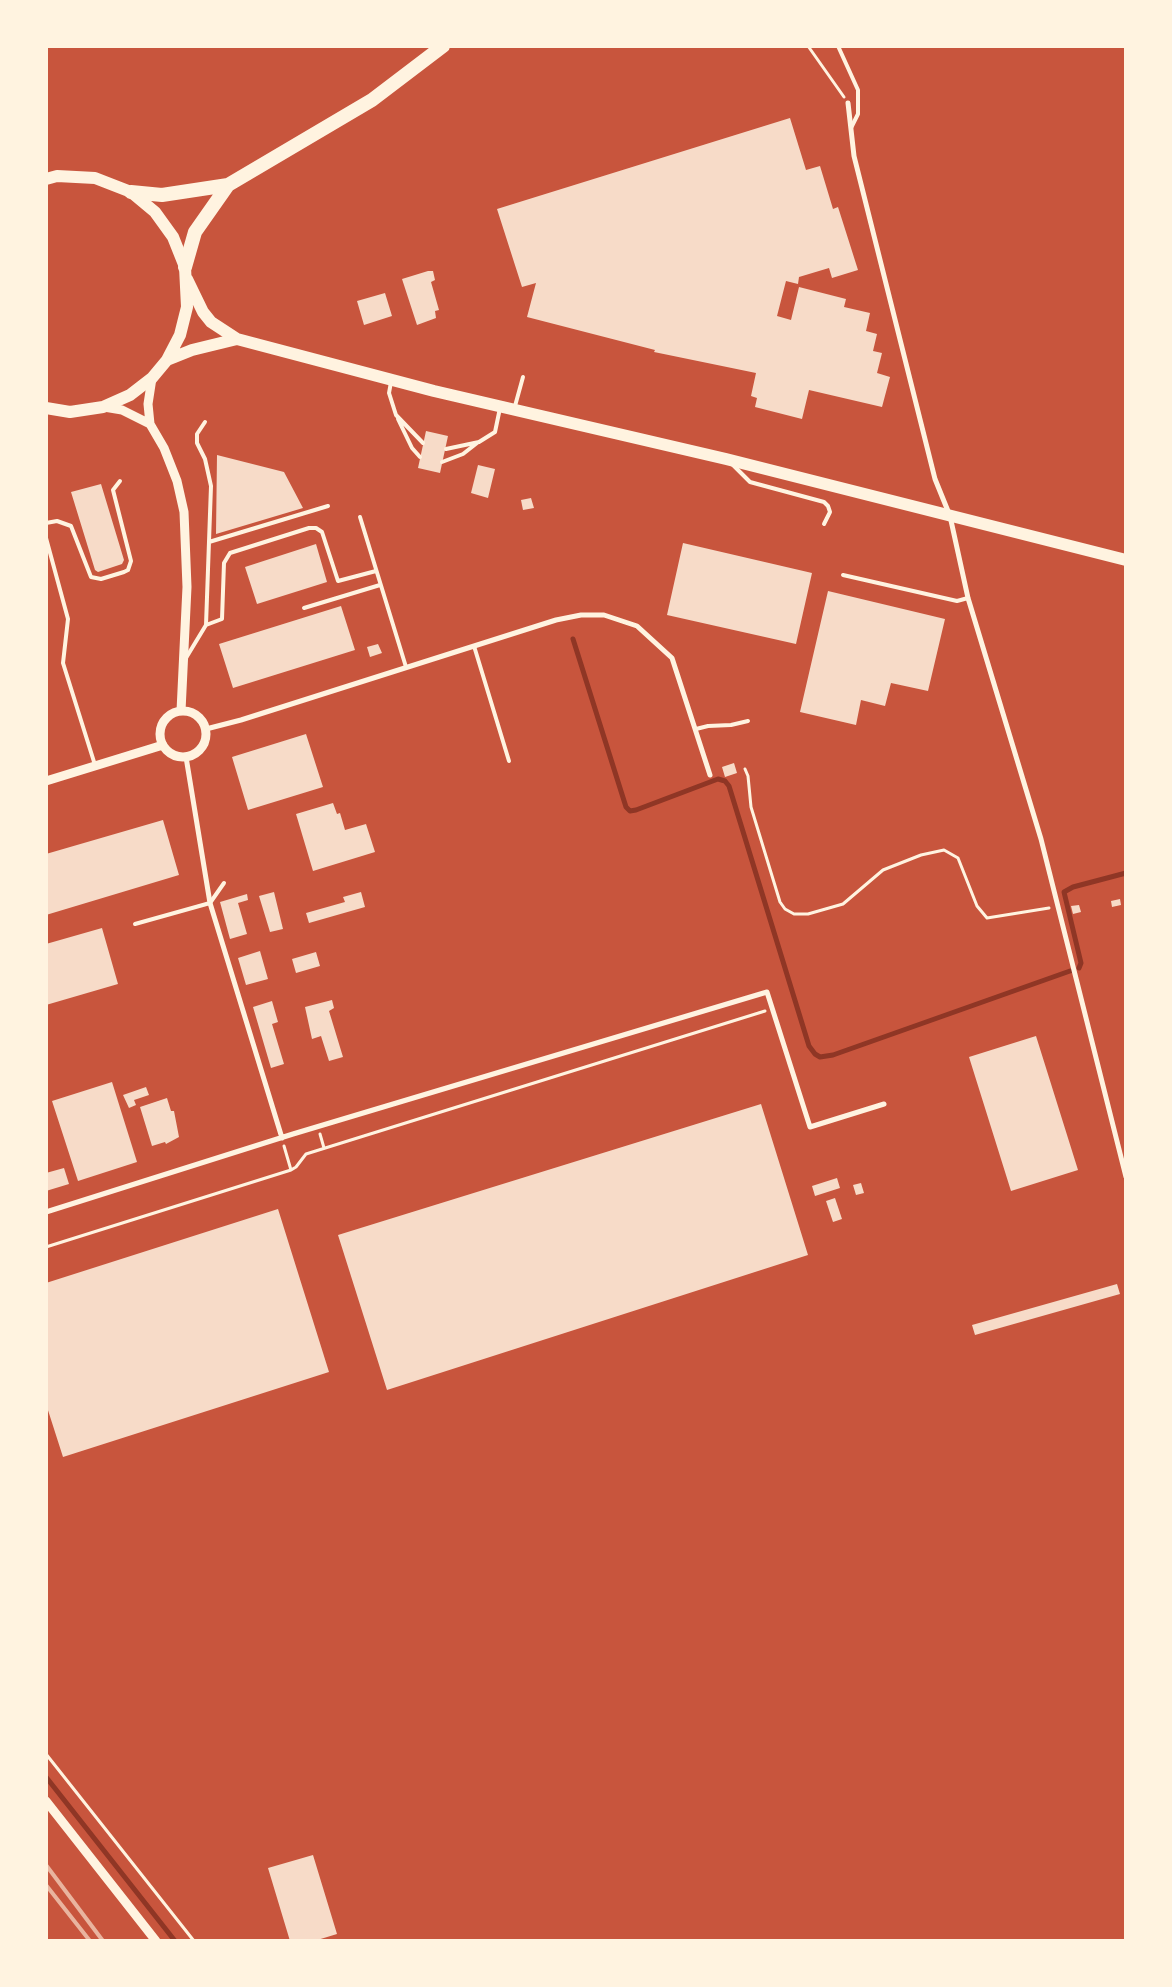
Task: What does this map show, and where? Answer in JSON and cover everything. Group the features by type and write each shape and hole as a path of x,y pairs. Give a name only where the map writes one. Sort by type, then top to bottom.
{"highway":[{"path":"131,192 162,195 228,185 372,100 443,46"},
{"path":"186,273 196,232 228,185"}],"main road":[{"path":"50,175 95,178 131,192 155,212 173,237 202,312 211,322 237,340 514,410 726,459 1126,560"},
{"path":"46,408 70,412 103,407 130,396 152,378 168,360 180,335 187,307 186,273"},
{"path":"168,360 192,350 237,340"}],"street":[{"path":"848,103 854,156 934,479 950,516 968,598 1041,839 1056,907 1126,1177"},
{"path":"152,378 148,404 150,424 164,448 177,481 184,512 187,587 181,710"},
{"path":"103,407 122,410 150,424"},
{"path":"206,729 241,720 406,667 581,615 604,615 637,626 672,658 710,775"},
{"path":"181,710 199,716 206,729 206,737 201,749 186,757 171,754 163,745 160,736 162,723 172,713 181,710"},
{"path":"46,781 163,745"},
{"path":"186,757 210,903 282,1138"},
{"path":"46,1212 282,1138 767,992 810,1127 884,1104"},
{"path":"46,1801 156,1941"}],"lane":[{"path":"838,46 858,90 858,114 851,128"},
{"path":"514,410 523,377"},
{"path":"392,380 389,393 396,415 412,448 420,457"},
{"path":"442,462 463,454 495,432 500,406"},
{"path":"396,415 423,443"},
{"path":"183,661 206,625 211,486 205,458 197,443 197,434 205,422"},
{"path":"446,449 479,442"},
{"path":"726,459 750,482 824,502 830,512 824,524"},
{"path":"46,523 57,521 71,526 91,576 101,579 128,570 131,561 112,490 120,481"},
{"path":"209,542 328,506"},
{"path":"360,517 406,667"},
{"path":"206,625 222,619 224,563 230,553 309,528 316,528 322,532 338,581 376,571"},
{"path":"46,538 68,619 63,664 95,766"},
{"path":"843,574 957,600 968,598"},
{"path":"304,608 380,585"},
{"path":"474,646 509,761"},
{"path":"696,729 708,726 731,726 748,721"},
{"path":"135,924 210,903 224,883"}],"path":[{"path":"808,46 848,103"},
{"path":"745,768 748,776 751,807 780,902 794,914 826,911 843,904 883,870 921,855 944,850 958,858 977,906 988,918 1056,907"},
{"path":"46,1247 291,1170 296,1167 306,1154 772,1009"},
{"path":"282,1138 291,1170"},
{"path":"46,1754 194,1941"}],"building":[{"path":"790,118 806,170 820,166 833,209 838,207 858,270 832,278 829,268 799,277 798,284 786,281 777,316 791,320 799,287 846,299 844,307 870,313 866,331 877,334 873,351 882,353 877,373 890,377 882,407 809,390 802,419 755,407 757,398 751,396 756,373 654,352 655,350 527,317 536,283 522,287 497,209"},
{"path":"433,271 435,280 431,282 439,310 435,311 436,318 417,325 402,279"},
{"path":"385,293 392,316 364,325 357,301"},
{"path":"426,431 448,436 440,473 418,468"},
{"path":"217,455 284,472 303,508 216,534"},
{"path":"478,465 495,469 488,498 471,493"},
{"path":"101,484 124,560 122,564 98,572 95,570 71,492"},
{"path":"531,498 534,508 523,510 521,500"},
{"path":"683,543 812,573 796,644 667,615"},
{"path":"316,544 327,582 257,604 245,567"},
{"path":"828,591 945,619 928,691 891,683 885,706 861,700 856,725 800,712"},
{"path":"341,606 355,650 233,688 219,644"},
{"path":"378,644 382,653 370,657 367,647"},
{"path":"306,734 323,787 248,810 232,757"},
{"path":"734,763 737,773 725,777 722,767"},
{"path":"333,803 337,814 340,813 345,830 366,824 375,852 313,871 296,814"},
{"path":"163,820 179,875 46,915 46,854"},
{"path":"274,892 283,929 270,932 259,896"},
{"path":"361,892 365,907 309,923 306,913 345,902 343,897"},
{"path":"247,894 248,900 238,903 247,934 230,939 220,902"},
{"path":"1120,899 1121,905 1112,907 1111,901"},
{"path":"1079,905 1081,912 1073,914 1071,906"},
{"path":"102,928 118,984 46,1005 46,944"},
{"path":"260,951 268,979 246,985 238,958"},
{"path":"316,952 320,966 296,973 292,959"},
{"path":"332,1000 334,1008 329,1011 343,1057 329,1061 321,1036 312,1039 305,1007"},
{"path":"272,1001 278,1022 272,1024 284,1064 271,1068 253,1007"},
{"path":"1036,1036 1078,1170 1011,1191 969,1057"},
{"path":"112,1082 137,1162 78,1181 52,1101"},
{"path":"146,1087 149,1095 134,1100 136,1105 129,1108 123,1095"},
{"path":"167,1098 171,1111 174,1111 179,1137 166,1144 165,1142 152,1146 140,1107"},
{"path":"761,1104 808,1255 387,1390 338,1235"},
{"path":"64,1168 69,1184 46,1191 46,1173"},
{"path":"837,1178 840,1188 815,1196 812,1186"},
{"path":"861,1183 864,1193 856,1195 853,1185"},
{"path":"835,1198 842,1219 833,1222 826,1201"},
{"path":"278,1209 329,1372 63,1457 46,1404 46,1283"},
{"path":"1117,1284 1120,1294 975,1335 972,1325"},
{"path":"313,1855 337,1934 314,1941 290,1941 268,1868"}],"waterway":[{"path":"573,639 626,807 630,811 718,779 725,781 729,786 809,1046 815,1054 820,1057 833,1055 1070,971"},
{"path":"1079,968 1081,963 1064,892 1073,887 1126,873"},
{"path":"46,1777 175,1941"}],"railway":[{"path":"46,1865 103,1941"},
{"path":"46,1885 90,1941"}]}
